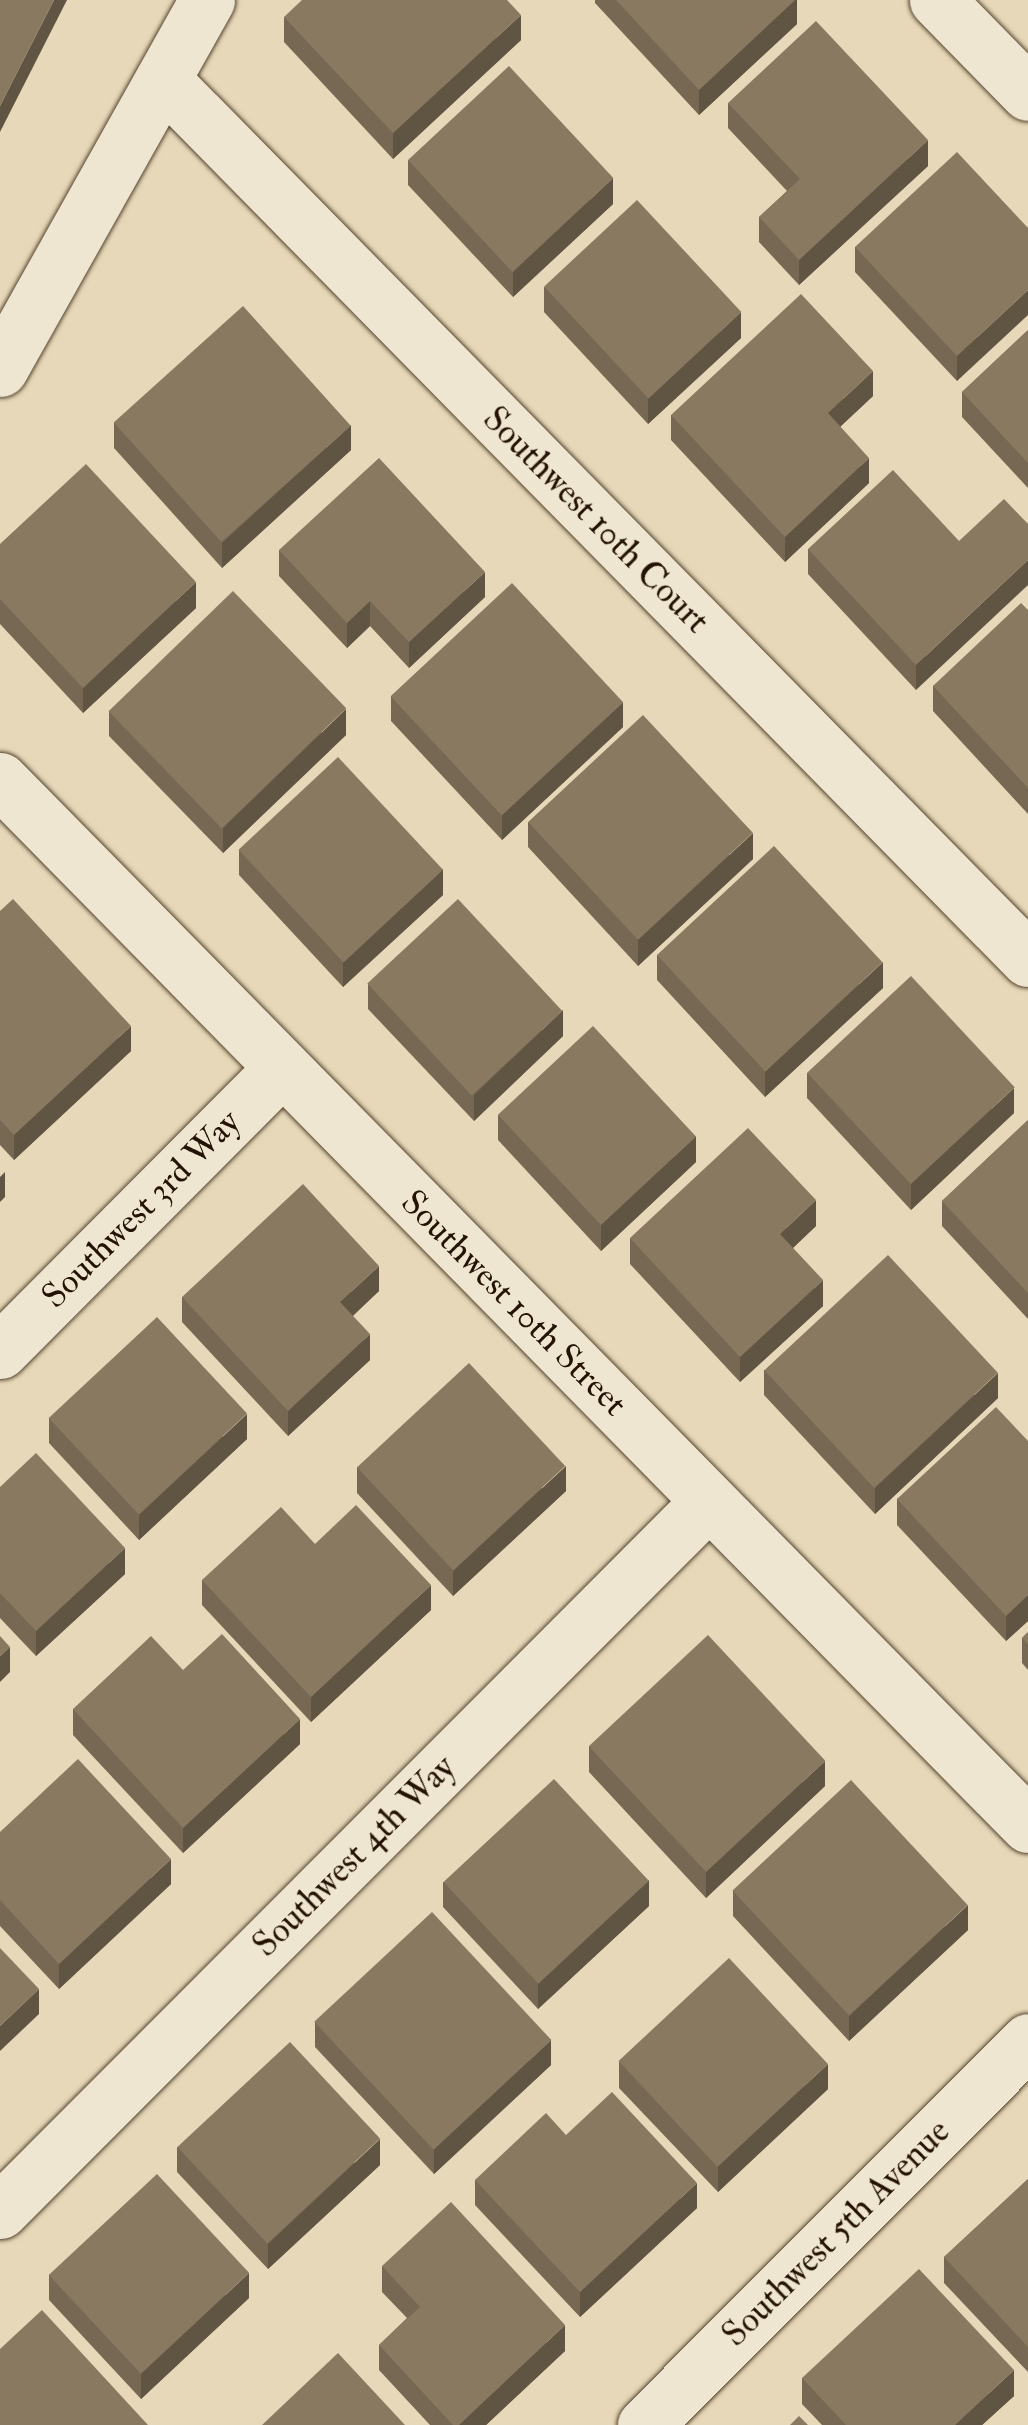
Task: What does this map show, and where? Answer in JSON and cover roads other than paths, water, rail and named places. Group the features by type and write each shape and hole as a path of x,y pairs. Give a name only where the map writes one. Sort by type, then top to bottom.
{"street":[{"path":"0,369 207,0"},
{"path":"936,0 1028,93"},
{"name":"Southwest 10th Court","path":"164,81 1028,959"},
{"name":"Southwest 10th Street","path":"0,780 1028,1825"},
{"name":"Southwest 3rd Way","path":"0,1351 282,1068"},
{"name":"Southwest 4th Way","path":"0,2211 709,1501"},
{"name":"Southwest 5th Avenue","path":"645,2425 1028,2041"}]}
